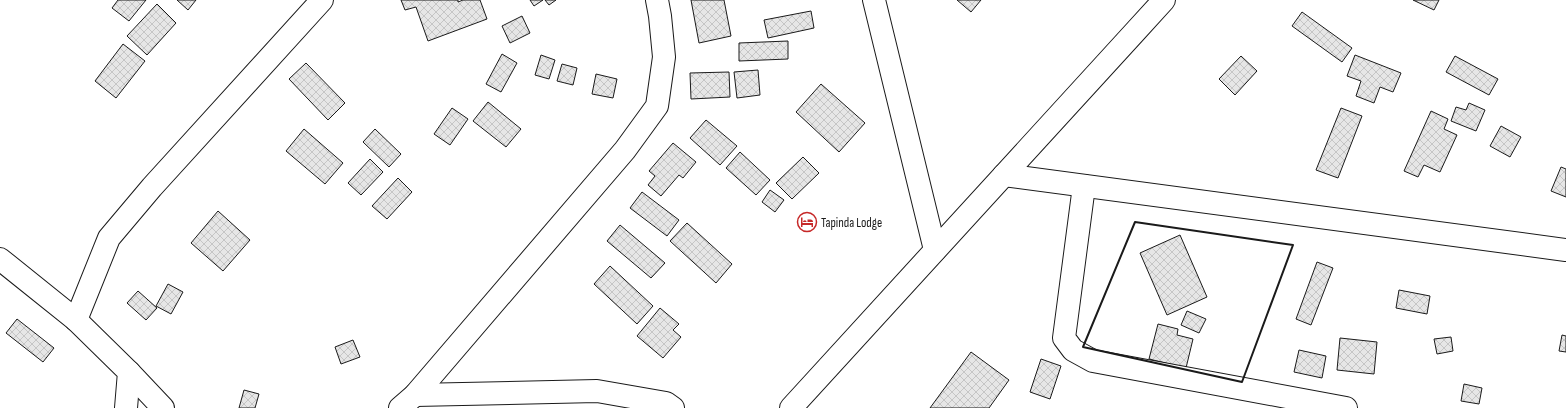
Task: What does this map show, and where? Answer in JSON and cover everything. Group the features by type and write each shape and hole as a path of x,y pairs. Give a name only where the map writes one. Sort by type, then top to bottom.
{"street":[{"path":"76,320 109,238 152,187 322,0"},
{"path":"408,402 625,150 657,106 664,57 660,16 656,0"},
{"path":"874,0 935,250"},
{"path":"797,406 913,273 1164,0"},
{"path":"1004,175 1566,250"},
{"path":"1084,186 1064,338 1073,350 1093,362 1346,408"},
{"path":"0,259 76,320 163,408"},
{"path":"126,408 129,372"},
{"path":"408,402 597,391 666,403 673,408"}],"building":[{"path":"118,0 146,0 129,21 112,8"},
{"path":"177,0 196,0 188,10"},
{"path":"401,0 458,0 458,2 463,0 480,0 487,19 428,41 416,7 405,10"},
{"path":"530,0 543,0 534,6"},
{"path":"545,0 556,0 549,5"},
{"path":"691,0 724,0 731,36 699,43"},
{"path":"957,0 981,0 971,12"},
{"path":"1413,0 1439,0 1434,10"},
{"path":"157,4 176,23 147,55 127,36"},
{"path":"811,11 814,28 768,38 764,20"},
{"path":"1302,12 1352,48 1342,62 1292,26"},
{"path":"522,16 530,33 510,43 502,26"},
{"path":"788,41 788,59 739,61 739,43"},
{"path":"123,44 145,61 116,98 95,81"},
{"path":"502,54 517,63 501,92 486,84"},
{"path":"541,55 555,60 549,79 535,75"},
{"path":"1355,55 1401,73 1393,92 1380,87 1374,103 1356,96 1361,81 1347,76"},
{"path":"1241,56 1257,71 1235,95 1219,79"},
{"path":"1455,56 1498,79 1489,95 1446,72"},
{"path":"306,63 345,103 328,120 289,79"},
{"path":"562,64 577,68 573,85 557,81"},
{"path":"758,70 760,95 737,98 734,72"},
{"path":"729,72 730,97 691,99 690,73"},
{"path":"596,74 617,79 613,98 592,94"},
{"path":"821,84 865,123 839,152 796,112"},
{"path":"488,102 521,129 506,147 473,121"},
{"path":"1469,103 1485,110 1476,131 1451,121 1456,107 1466,110"},
{"path":"452,108 468,119 450,145 434,134"},
{"path":"1341,108 1362,116 1338,178 1316,170"},
{"path":"1431,111 1448,119 1444,129 1457,135 1440,172 1424,165 1418,177 1404,171"},
{"path":"706,120 737,146 720,165 690,138"},
{"path":"1501,126 1521,137 1510,157 1490,146"},
{"path":"304,129 343,163 325,184 286,151"},
{"path":"375,129 401,154 389,167 363,142"},
{"path":"673,143 696,162 683,178 679,175 661,196 648,185 655,176 649,171"},
{"path":"740,152 770,180 756,195 726,168"},
{"path":"803,157 819,173 792,199 776,183"},
{"path":"370,159 383,172 361,195 348,183"},
{"path":"1561,167 1566,169 1566,197 1551,191"},
{"path":"398,178 412,192 387,219 372,206"},
{"path":"770,190 784,200 775,212 762,202"},
{"path":"642,192 679,220 667,236 630,208"},
{"path":"218,211 250,240 223,271 191,243"},
{"path":"687,223 732,264 716,283 670,241"},
{"path":"620,225 665,263 651,278 607,241"},
{"path":"1180,235 1207,297 1167,315 1140,253"},
{"path":"1317,262 1333,268 1311,325 1296,319"},
{"path":"610,266 653,306 637,324 594,284"},
{"path":"168,284 183,292 171,314 156,306"},
{"path":"1399,290 1430,296 1427,314 1396,308"},
{"path":"138,291 157,308 146,320 127,303"},
{"path":"660,308 679,324 673,330 681,337 663,358 637,336"},
{"path":"1187,311 1206,319 1199,333 1181,325"},
{"path":"17,319 54,348 43,362 6,333"},
{"path":"1158,324 1178,329 1177,335 1193,339 1186,368 1149,359"},
{"path":"1562,335 1566,336 1566,352 1559,351"},
{"path":"1451,337 1453,351 1437,354 1434,339"},
{"path":"1340,338 1377,342 1374,374 1337,370"},
{"path":"353,340 360,357 341,364 335,347"},
{"path":"1299,350 1326,356 1322,378 1294,372"},
{"path":"971,352 1009,380 989,408 930,408"},
{"path":"1041,359 1061,366 1050,399 1030,392"},
{"path":"1464,384 1482,388 1479,404 1461,401"},
{"path":"244,390 259,394 255,408 239,408"}],"wall":[{"path":"1135,222 1293,245 1242,382 1083,347 1135,222"}],"place":[{"name":"Tapinda Lodge","path":"807,222"}]}
